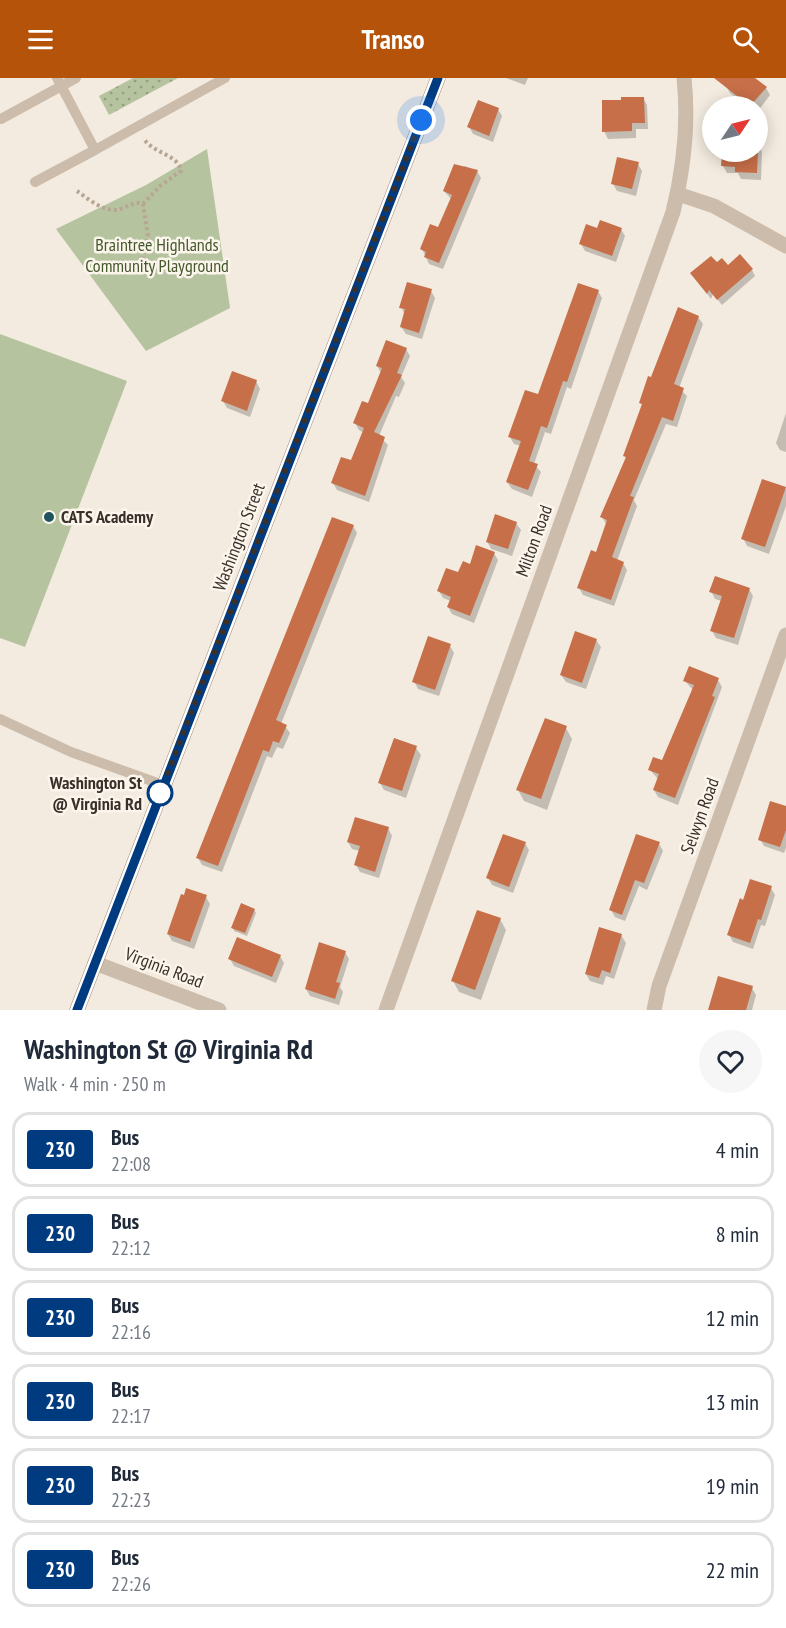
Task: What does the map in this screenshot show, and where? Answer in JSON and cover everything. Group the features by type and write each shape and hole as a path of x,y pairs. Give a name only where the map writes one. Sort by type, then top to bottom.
{"main road":[{"name":"Washington Street","path":"77,1010 438,78"}],"street":[{"name":"Milton Road","path":"386,1010 678,194 686,136 684,78"},
{"path":"678,194 714,206 786,246"},
{"name":"Selwyn Road","path":"654,1010 659,986 786,635"},
{"name":"Virginia Road","path":"95,963 219,1010"}],"lane":[{"path":"1,119 59,82 76,78"},
{"path":"36,182 225,78"},
{"path":"59,82 95,150"},
{"path":"0,719 71,752 163,785"}],"path":[{"path":"137,127 153,149 181,166 179,174 160,186 143,204"},
{"path":"77,191 109,209 116,210 140,202 143,204"},
{"path":"142,260 148,236 143,204"}],"green space":[{"path":"133,78 178,78 109,115 99,96"},
{"name":"Braintree Highlands Community Playground","path":"207,149 230,308 146,351 56,229 146,185"},
{"path":"0,334 127,381 25,647 0,638"}],"building":[{"path":"714,78 755,78 767,87 759,96 737,96"},
{"path":"621,97 644,97 645,123 632,123 632,131 602,132 602,100 621,100"},
{"path":"478,100 499,108 489,136 467,127"},
{"path":"617,157 639,162 632,189 611,184"},
{"path":"721,162 758,162 757,173 735,172 735,167 721,166"},
{"path":"454,164 478,170 439,263 424,257 426,252 420,249 430,224 438,227 452,195 443,191"},
{"path":"600,220 622,228 612,256 579,244 586,224 597,228"},
{"path":"740,254 753,269 717,300 709,290 707,294 690,273 711,256 717,262 722,258 728,265"},
{"path":"407,282 432,289 419,333 400,327 405,309 399,308"},
{"path":"578,283 599,290 567,382 563,381 547,428 541,426 529,461 538,464 528,490 506,482 521,441 508,437 525,390 538,394"},
{"path":"678,307 699,316 674,384 684,388 673,421 662,417 630,496 634,497 612,557 624,562 611,600 577,588 591,550 596,552 607,520 600,517 626,457 623,456 642,404 639,403 648,376 651,377"},
{"path":"386,340 407,348 397,373 402,375 374,432 385,437 365,496 331,483 341,457 351,460 364,428 353,423 362,401 368,403 382,368 376,366"},
{"path":"232,371 257,380 247,411 221,401"},
{"path":"762,479 786,487 765,547 741,539"},
{"path":"495,514 517,522 508,549 486,542"},
{"path":"332,517 354,525 276,720 287,725 279,743 273,741 269,752 263,750 218,866 196,858"},
{"path":"476,545 495,552 470,616 447,607 451,597 437,591 446,568 458,572 463,561 470,564"},
{"path":"715,576 750,588 734,638 710,631 722,596 709,592"},
{"path":"575,631 597,639 582,683 560,675"},
{"path":"428,636 451,644 435,690 412,682"},
{"path":"689,666 719,678 712,696 715,697 675,798 653,790 659,774 648,770 653,757 662,760 694,685 683,681"},
{"path":"545,718 567,726 541,799 516,790"},
{"path":"394,738 417,746 402,791 378,783"},
{"path":"770,801 786,806 786,830 780,847 758,840"},
{"path":"355,817 389,827 375,872 354,865 360,846 347,842"},
{"path":"503,834 526,842 509,887 486,878"},
{"path":"636,834 660,842 644,883 635,880 622,915 609,910"},
{"path":"750,879 772,886 761,920 758,919 750,943 727,935 740,898 743,900"},
{"path":"186,888 207,895 190,942 167,934 181,894 184,895"},
{"path":"241,903 255,909 245,933 231,928"},
{"path":"477,910 501,918 475,990 451,981"},
{"path":"599,927 622,934 610,973 602,970 599,978 585,974"},
{"path":"237,937 281,955 272,977 228,959"},
{"path":"319,942 346,951 336,982 340,983 335,999 305,989"},
{"path":"718,976 753,986 746,1010 708,1010"}],"bus line":[{"name":"230","path":"77,1010 438,78"}],"place":[{"name":"CATS Academy","path":"49,517"},
{"name":"Washington St @ Virginia Rd","path":"160,793"}],"route":[{"path":"160,793 421,120"}]}
